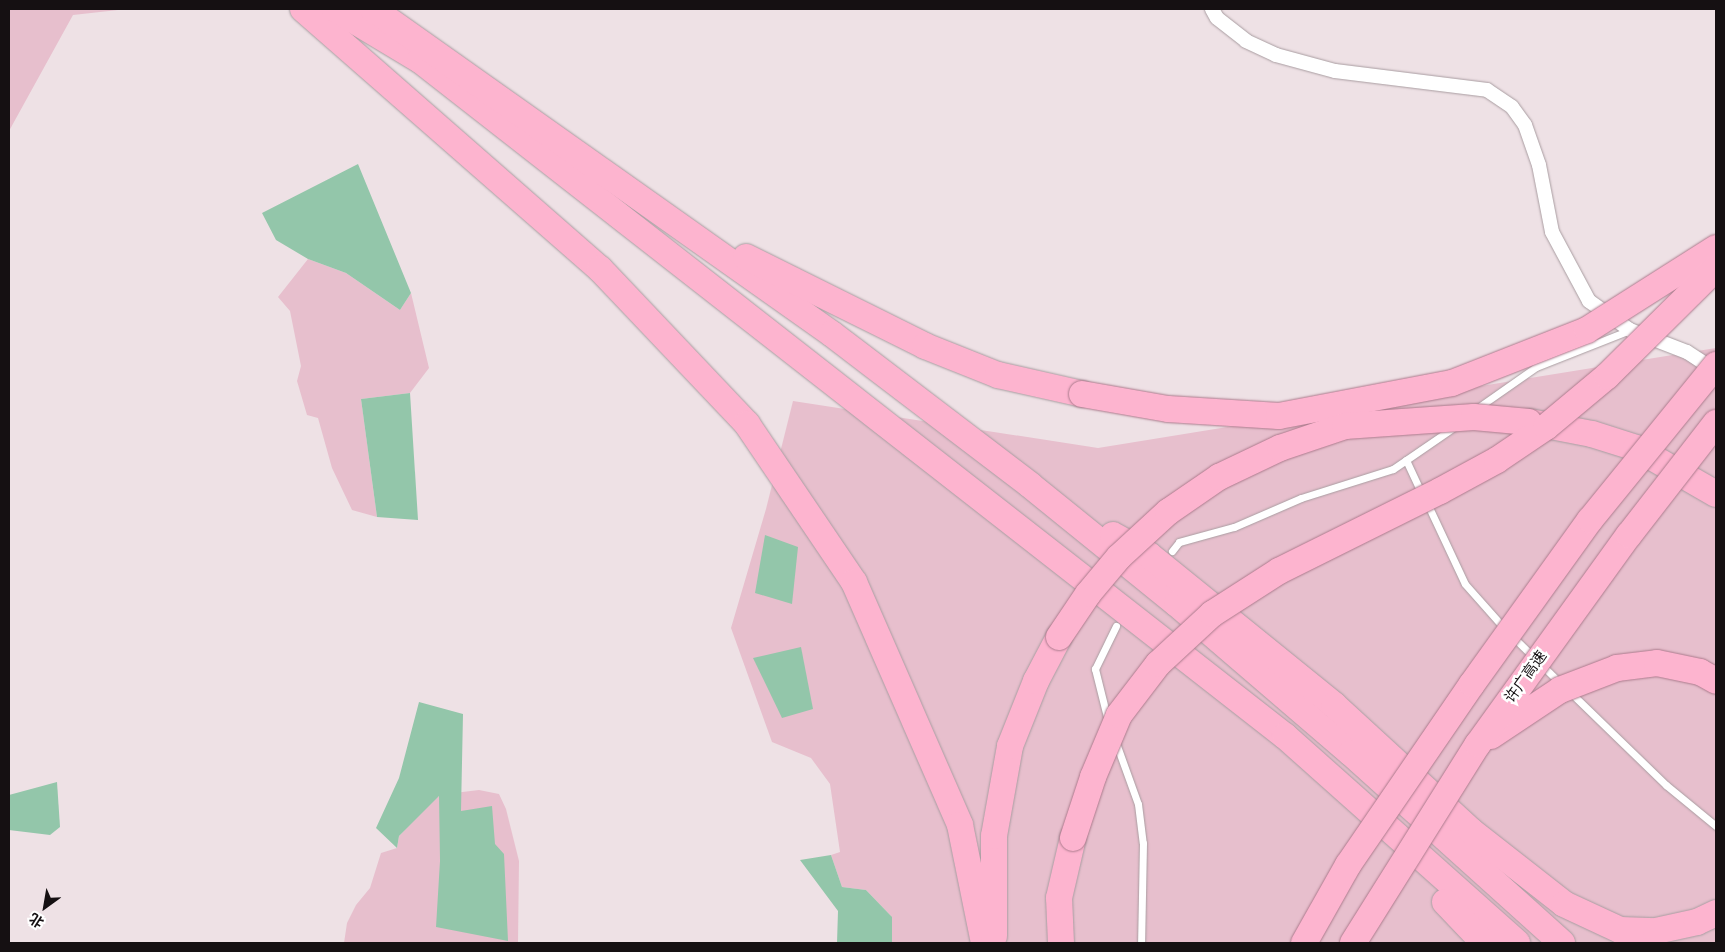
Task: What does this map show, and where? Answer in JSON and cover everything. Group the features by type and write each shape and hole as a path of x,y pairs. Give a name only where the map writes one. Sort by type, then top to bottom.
{"highway":[{"path":"303,9 600,269 747,424 854,582 960,825 984,943"},
{"path":"335,9 420,60 1285,736 1517,943"},
{"path":"373,9 832,334 1042,495 1176,604 1328,734 1562,943"},
{"path":"682,226 925,346 998,375 1082,394 1168,409 1279,416 1442,385 1587,330 1716,248"},
{"path":"1061,943 1059,898 1073,838 1093,777 1119,715 1158,664 1212,614 1279,571 1440,491 1497,460 1546,427 1607,376 1716,268"},
{"path":"1304,943 1348,865 1472,684 1590,520 1716,364"},
{"path":"994,943 994,836 1010,746 1036,681 1059,637 1088,594 1119,557 1168,512 1219,477 1280,448 1345,426 1474,418 1529,422 1592,434 1636,448 1716,494"},
{"name":"许广高速","path":"1353,943 1478,744 1629,535 1716,423"},
{"path":"1042,495 1149,555 1334,706 1471,831 1564,904 1620,930 1656,931 1697,922 1716,914"},
{"path":"1478,744 1560,690 1617,668 1657,663 1700,672 1716,681"},
{"path":"1285,736 1360,821 1471,927 1484,943"}],"street":[{"path":"1212,9 1217,18 1246,41 1276,55 1335,71 1488,90 1512,107 1525,124 1539,165 1552,232 1572,274 1589,301 1630,330 1687,352 1716,371"}],"lane":[{"path":"1172,551 1179,542 1234,527 1317,492 1392,469 1536,367 1630,330"},
{"path":"1406,460 1465,584 1483,608 1666,785 1716,826"},
{"path":"1116,626 1095,668 1102,706 1138,804 1143,843 1142,943"}],"shaded area":[{"path":"9,9 127,9 73,15 9,131"},
{"path":"308,259 346,273 400,310 411,293 429,368 410,393 361,399 377,517 352,510 332,468 318,418 307,415 297,381 301,366 290,311 278,297"},
{"path":"1716,348 1716,943 892,943 891,916 866,890 842,887 831,855 840,852 830,784 811,758 772,742 731,628 766,509 793,401 1098,448"},
{"path":"479,790 499,794 506,809 519,861 518,943 344,943 347,923 356,905 370,888 381,853 397,848 399,836 430,803 424,801 446,794"}],"building":[{"path":"358,164 411,293 400,310 346,273 308,259 276,240 262,213"},
{"path":"410,393 418,520 377,517 361,399"},
{"path":"765,535 798,547 792,604 755,593"},
{"path":"801,647 813,709 782,718 753,658"},
{"path":"419,702 463,714 461,811 492,806 495,844 504,854 508,941 436,927 440,861 439,796 399,836 397,848 376,828 399,778"},
{"path":"57,782 60,827 50,835 9,830 9,795"},
{"path":"831,855 842,887 866,890 892,917 892,943 837,943 838,911 800,860"}]}
